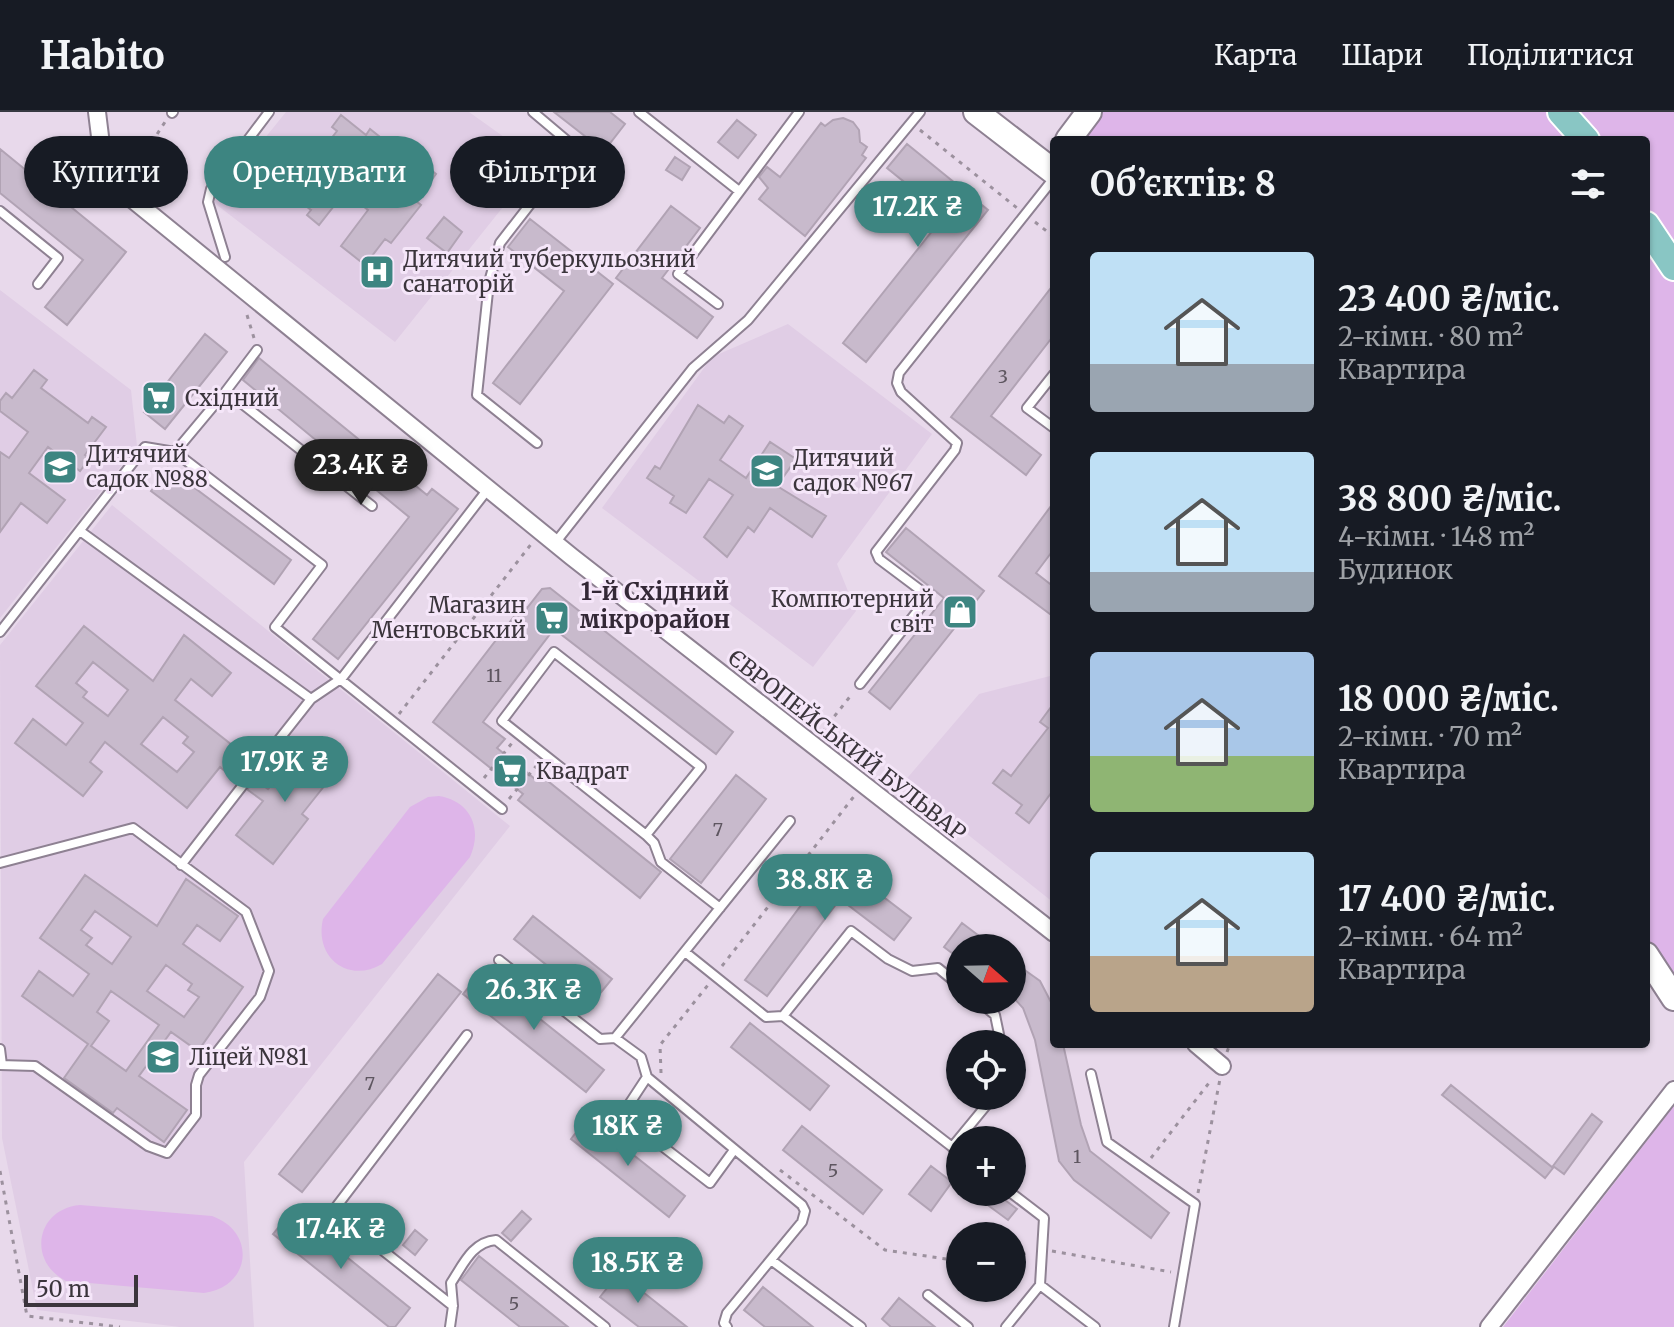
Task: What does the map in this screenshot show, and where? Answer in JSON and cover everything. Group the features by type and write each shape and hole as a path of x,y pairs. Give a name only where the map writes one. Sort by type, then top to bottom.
{"main road":[{"path":"1561,112 1582,136"},
{"path":"1650,231 1674,267"}],"street":[{"name":"ЄВРОПЕЙСЬКИЙ БУЛЬВАР","path":"97,112 100,136"},
{"path":"976,112 1050,167"},
{"path":"1071,136 1089,112"},
{"name":"ЄВРОПЕЙСЬКИЙ БУЛЬВАР","path":"144,208 541,532 1050,930"},
{"path":"1650,961 1674,998"},
{"path":"1201,1048 1222,1066"},
{"path":"1489,1327 1674,1090"}],"lane":[{"path":"225,257 208,202 211,189 269,112"},
{"path":"533,112 571,144 566,158 500,243 489,282 477,395 537,443"},
{"path":"639,112 739,191"},
{"path":"718,304 678,274 799,112"},
{"path":"555,543 693,368 748,320 920,112"},
{"path":"860,684 927,599 923,592 879,559 876,552 955,450 957,443 901,392 897,383 899,373 1026,215 1050,174"},
{"path":"0,211 58,258 38,284"},
{"path":"175,452 257,350"},
{"path":"1050,379 1027,408 1050,425"},
{"path":"226,391 372,506"},
{"path":"0,632 145,447 175,452 322,565 275,627 502,809"},
{"path":"251,775 311,699 342,678 488,489"},
{"path":"80,531 311,699"},
{"path":"646,835 701,767 554,652 502,721 646,835 654,843 661,862 720,908"},
{"path":"181,865 243,785"},
{"path":"615,1038 790,821"},
{"path":"0,863 133,828 246,912 269,971 260,997 199,1075 196,1115 167,1153 162,1154 35,1066 1,1065 0,1049"},
{"path":"783,1016 851,931 888,959 912,971 938,968 946,975"},
{"path":"685,952 766,1017 783,1016 946,1142"},
{"path":"499,960 600,1039 615,1038 641,1057 647,1077 802,1205 805,1211 802,1222 727,1313 724,1323 727,1327"},
{"path":"453,1306 333,1211 467,1035"},
{"path":"1091,1074 1107,1142 1195,1204 1174,1327"},
{"path":"647,1077 622,1115 710,1183 734,1150"},
{"path":"1006,1327 1040,1285 1044,1218 1026,1204"},
{"path":"450,1327 453,1306 451,1283 474,1248 484,1241 496,1240 605,1327"},
{"path":"771,1260 861,1327"},
{"path":"1040,1285 1095,1327"},
{"path":"928,1295 968,1327"}],"path":[{"path":"156,136 172,112"},
{"path":"911,122 1050,234"},
{"path":"394,720 541,532"},
{"path":"811,746 860,684"},
{"path":"477,788 518,734"},
{"path":"502,809 545,755"},
{"path":"662,1080 660,1045 862,786"},
{"path":"1143,1169 1222,1066"},
{"path":"1195,1204 1222,1066"},
{"path":"774,1165 885,1250 946,1259"},
{"path":"0,1171 27,1316 120,1327"},
{"path":"1026,1253 1042,1249 1182,1274"}],"shaded area":[{"path":"286,112 469,112 503,136 450,136 450,208 502,208 395,342 221,208 434,208 434,136 267,136"},
{"path":"1089,112 1674,112 1674,998 1650,961 1650,136 1071,136"},
{"name":"Дитячий садок №88","path":"0,290 131,390 137,446 0,618"},
{"name":"Дитячий садок №67","path":"788,324 932,434 837,564 856,611 813,667 602,508 712,357"},
{"path":"112,505 510,826 244,1162 254,1327 180,1327 37,1310 2,1138 0,645"},
{"path":"1050,676 1050,900 903,783 979,694"},
{"path":"439,796 459,804 471,818 475,836 470,857 382,964 357,971 346,969 336,963 324,945 323,919 410,807 428,797"},
{"path":"1674,1106 1674,1327 1503,1327"},
{"path":"80,1205 212,1216 227,1224 242,1246 239,1270 220,1289 204,1293 66,1281 46,1261 42,1237 54,1216"}],"building":[{"path":"554,112 610,112 625,124 616,136 585,136"},
{"path":"341,115 366,135 370,129 379,136 333,136 337,131 332,127"},
{"path":"843,118 853,122 859,130 860,142 867,147 862,155 866,158 805,236 759,199 768,188 759,177 767,167 780,177 821,123 825,126"},
{"path":"737,120 756,135 738,158 718,142"},
{"path":"907,144 988,210 866,362 843,343 945,215 887,168"},
{"path":"0,149 24,169 24,208 72,208 126,252 67,325 45,307 83,260 0,193"},
{"path":"675,157 690,167 682,180 666,170"},
{"path":"671,206 700,228 662,278 713,317 697,338 616,278"},
{"path":"308,208 332,208 319,225 307,215 311,210"},
{"path":"365,208 419,208 391,243 385,239 365,265 341,246 368,210"},
{"path":"444,217 462,232 447,253 427,238"},
{"path":"530,219 613,284 520,404 493,383 564,291 508,247"},
{"path":"1050,289 1050,340 991,416 1041,455 1026,475 951,417"},
{"path":"205,334 227,352 165,429 144,412"},
{"path":"259,358 427,495 432,489 458,509 338,659 313,639 409,517 243,380"},
{"path":"34,370 47,380 41,388 88,423 92,417 106,427 85,455 90,458 80,471 48,447 29,473 65,500 47,523 21,503 0,532 0,452 9,458 28,432 0,411 0,401 6,393 12,398"},
{"path":"698,405 724,423 729,416 743,426 720,460 746,478 770,442 796,459 777,486 826,516 812,537 770,508 754,532 748,527 727,557 704,537 733,495 709,479 686,513 670,503 674,496 647,478 655,466 660,469"},
{"path":"168,468 291,560 274,584 151,491"},
{"path":"1050,507 1050,554 1036,573 1050,584 1050,614 999,576"},
{"path":"906,528 984,591 890,709 869,692 944,598 886,552"},
{"path":"550,588 733,732 716,754 554,629 483,722 505,739 497,748 535,779 539,774 661,872 640,898 518,800 523,794 433,722 523,605 527,608 542,589"},
{"path":"84,626 153,681 184,635 231,673 212,696 191,679 175,700 237,749 230,758 245,771 245,778 237,781 220,767 187,808 105,742 90,762 102,772 83,796 15,743 33,719 66,745 83,723 36,686","holes":["93,662 128,690 108,716 83,697 87,692 76,683","163,717 188,737 183,743 194,752 177,772 141,744"]},
{"path":"1050,708 1050,794 1029,823 1016,813 1022,805 993,783 1003,770 1011,776 1048,728 1040,722"},
{"path":"304,744 337,770 302,814 308,819 273,864 236,835 263,801 248,790 249,782 256,780 268,789"},
{"path":"736,775 766,799 701,883 670,859"},
{"path":"835,860 911,918 894,940 840,899 767,996 745,980"},
{"path":"85,875 157,926 186,879 238,916 220,941 197,925 183,944 243,987 198,1051 171,1032 139,1076 187,1110 164,1142 117,1108 113,1113 64,1078 88,1044 22,996 39,971 73,996 89,974 40,938","holes":["95,911 131,937 112,964 86,945 92,938 81,930","166,965 192,984 188,990 199,997 184,1017 147,991","111,991 159,1025 126,1071 91,1046 109,1021 97,1012"]},
{"path":"533,916 612,979 593,1002 514,939"},
{"path":"962,923 977,934 954,934"},
{"path":"1026,971 1040,981 1050,1000 1050,1048 1064,1048 1090,1151 1169,1213 1151,1238 1074,1180 1059,1161 1035,1040 1025,1014"},
{"path":"481,972 604,1070 586,1092 463,994"},
{"path":"438,974 461,992 302,1192 279,1174"},
{"path":"750,1023 829,1086 810,1110 731,1047"},
{"path":"1451,1085 1553,1168 1545,1178 1442,1095"},
{"path":"1592,1114 1602,1122 1564,1174 1553,1166"},
{"path":"587,1118 685,1196 669,1217 571,1139"},
{"path":"802,1126 882,1190 863,1214 783,1150"},
{"path":"931,1166 946,1177 946,1190 931,1211 909,1194"},
{"path":"989,1206 1013,1206 1017,1209 1008,1220"},
{"path":"522,1211 531,1219 511,1241 502,1233"},
{"path":"291,1212 410,1308 395,1327 389,1327 273,1234"},
{"path":"415,1230 427,1240 415,1255 403,1245"},
{"path":"479,1256 568,1327 520,1327 461,1280"},
{"path":"619,1273 687,1327 639,1327 600,1297"},
{"path":"763,1287 813,1327 765,1327 744,1310"},
{"path":"899,1298 935,1327 891,1327 882,1319"}],"place":[{"name":"Дитячий туберкульозний санаторій","path":"377,272"},
{"name":"Східний","path":"159,398"},
{"name":"Дитячий садок №88","path":"60,467"},
{"name":"Дитячий садок №67","path":"767,471"},
{"name":"Компютерний світ","path":"960,612"},
{"name":"Магазин Ментовський","path":"552,618"},
{"name":"Квадрат","path":"510,771"},
{"name":"Ліцей №81","path":"163,1057"}],"district":[{"name":"1-й Східний мікрорайон","path":"655,605"}]}
